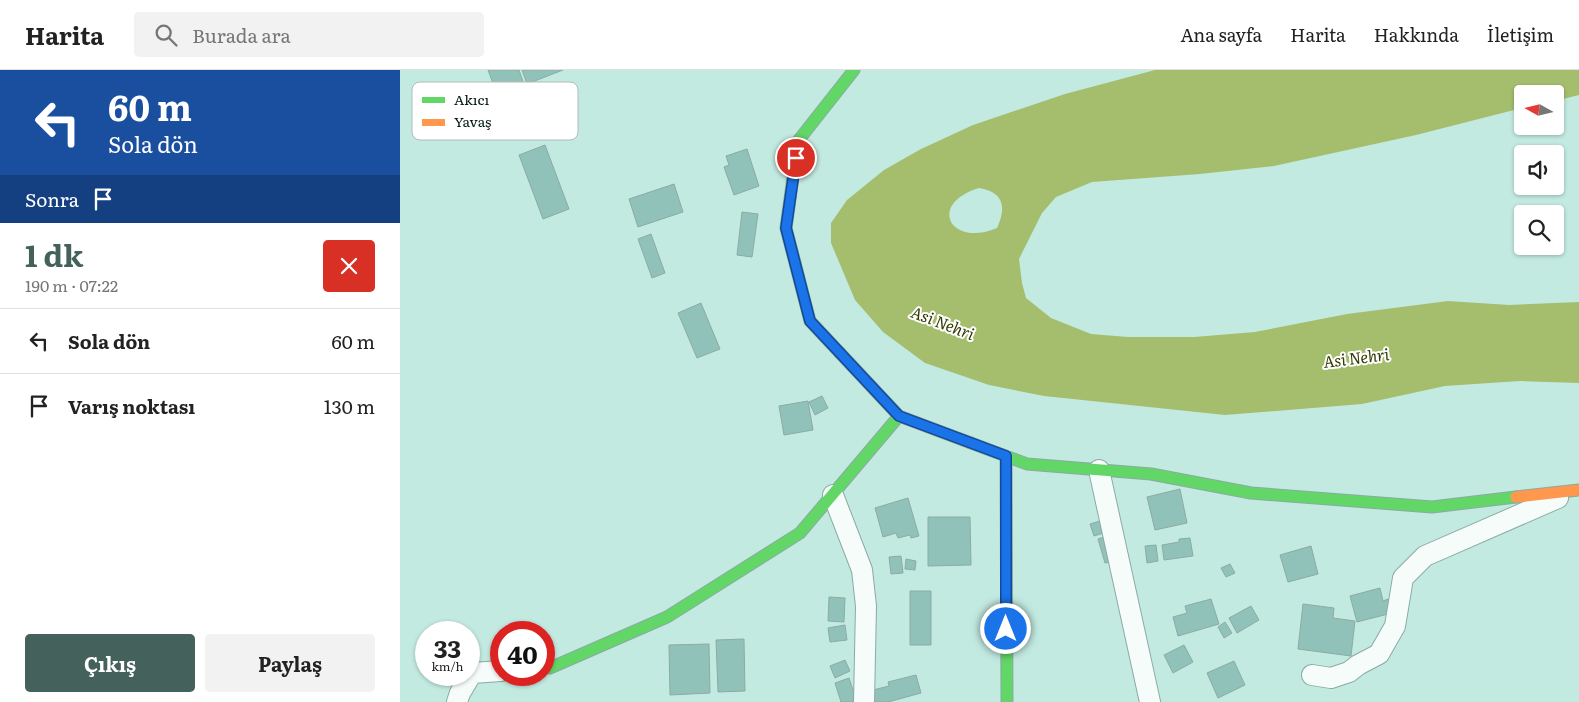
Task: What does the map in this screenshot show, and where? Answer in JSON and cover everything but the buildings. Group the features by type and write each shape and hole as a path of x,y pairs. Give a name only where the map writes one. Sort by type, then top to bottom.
{"street":[{"path":"854,70 798,141 786,228 810,321 899,416 1027,464 1151,474 1252,493 1432,507 1578,490"},
{"path":"555,666 667,617 800,533 899,416"},
{"path":"1006,456 1007,702"},
{"path":"1099,470 1150,702"},
{"path":"1312,675 1331,678 1379,654 1395,626 1403,578 1424,556 1578,490"},
{"path":"833,495 862,570 866,606 864,702"},
{"path":"458,702 460,693 472,673 490,672"}],"water":[{"name":"Asi Nehri","path":"1155,70 1579,70 1579,95 1564,99 1564,85 1514,85 1514,110 1416,135 1274,166 1092,182 1056,197 1042,213 1019,259 1026,298 1051,318 1091,334 1128,337 1194,337 1255,332 1347,314 1448,301 1509,305 1579,302 1579,383 1520,381 1445,386 1362,404 1225,415 1044,396 989,385 925,363 883,332 855,300 831,243 831,223 847,200 884,170 921,149 973,125 1065,94","holes":["979,188 993,193 1001,201 1002,207 997,228 981,233 967,232 957,228 951,222 949,213 953,204 963,195"]}],"traffic: fast":[{"path":"840,353 810,321 786,228 798,141 854,70"},
{"path":"555,666 667,617 800,533 899,416"},
{"path":"971,443 1027,464 1151,474 1251,493 1432,507 1516,497"},
{"path":"1006,456 1007,702"}],"traffic: slow":[{"path":"840,353 899,416 971,443"},
{"path":"1516,497 1579,490"}],"route":[{"path":"796,158 786,228 810,321 899,416 1006,456 1006,629"}]}
